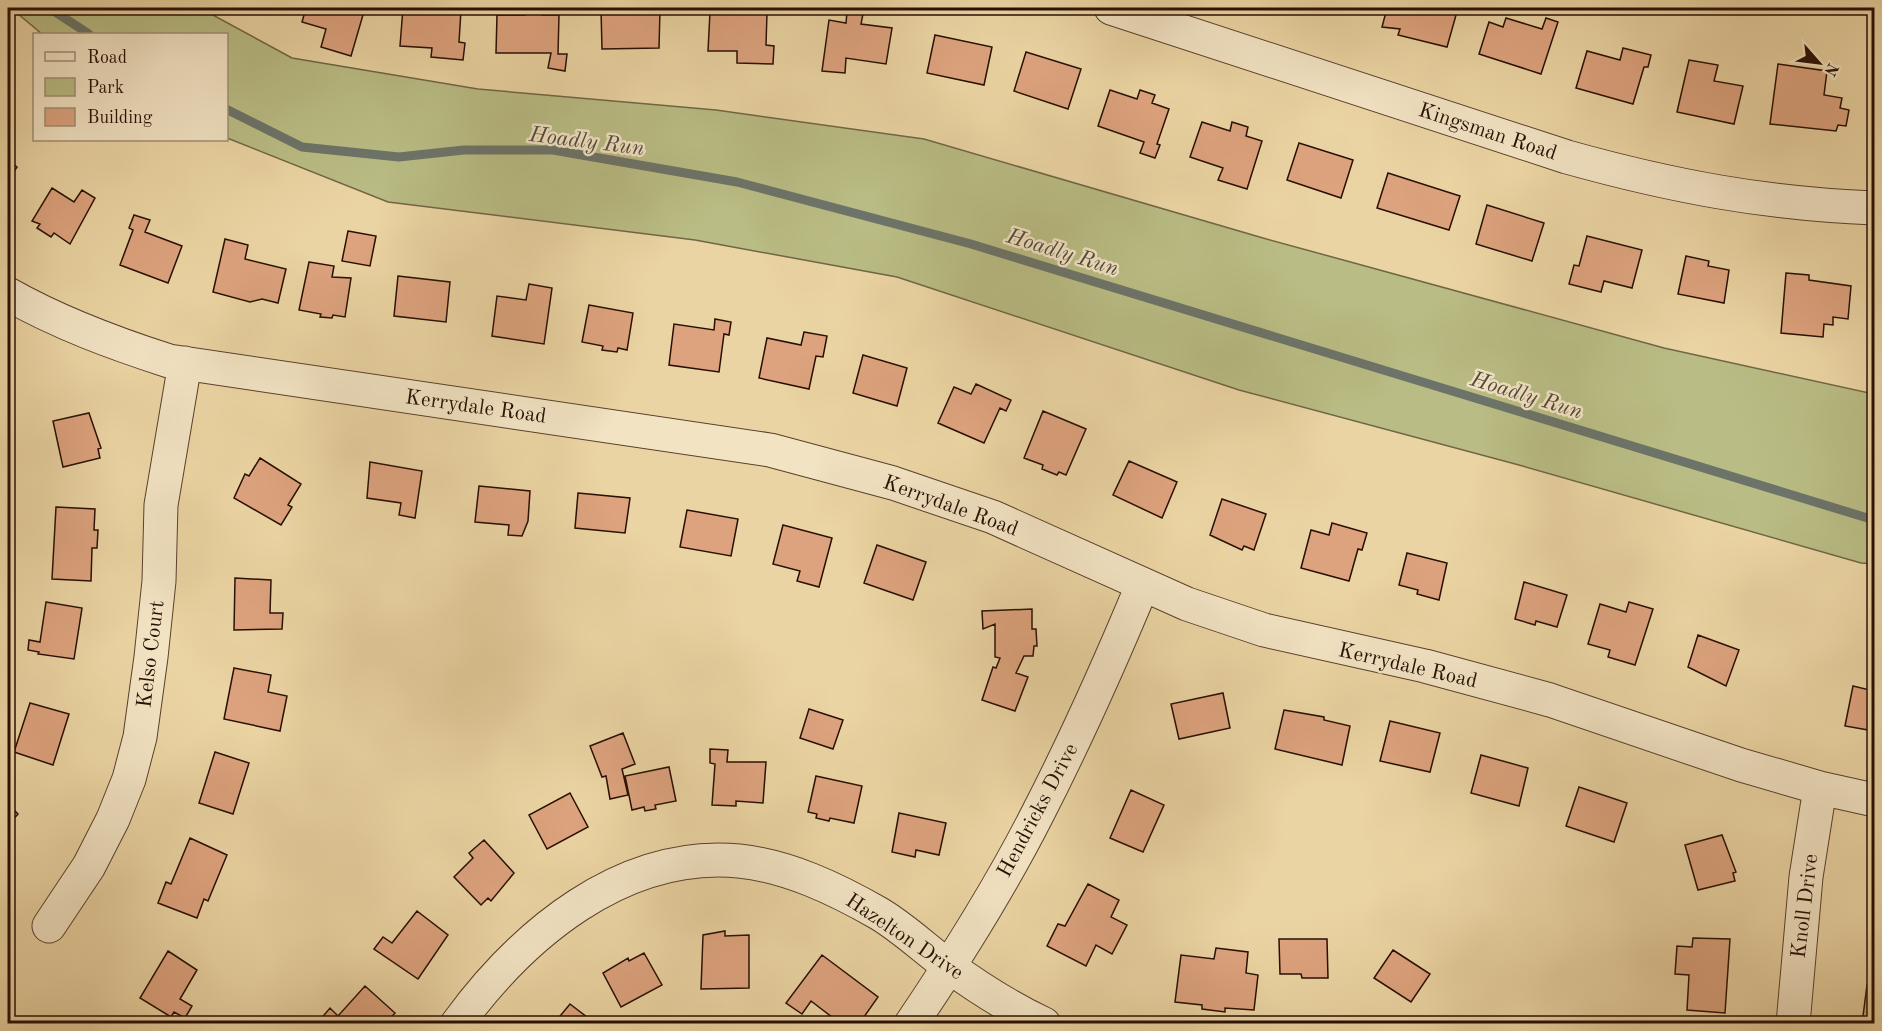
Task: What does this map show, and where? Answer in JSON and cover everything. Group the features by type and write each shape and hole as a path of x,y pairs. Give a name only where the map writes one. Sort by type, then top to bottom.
{"street":[{"name":"Kingsman Road","path":"1111,8 1567,158 1640,177 1731,195 1825,206 1875,208"},
{"name":"Kerrydale Road","path":"8,294 36,310 101,339 169,361 770,450 893,483 993,518 1142,586 1264,630 1425,666 1550,700 1741,765 1820,788 1875,800"},
{"name":"Kelso Court","path":"49,926 89,866 113,819 129,779 140,737 159,581 161,505 185,363"},
{"name":"Hendricks Drive","path":"911,1023 949,967 1037,815 1093,702 1142,586"},
{"name":"Knoll Drive","path":"1793,1023 1806,877 1820,788"},
{"name":"Hazelton Drive","path":"457,1023 516,957 561,915 598,892 637,874 670,866 714,860 741,861 790,872 837,890 881,915 968,980 1044,1023"}],"green space":[{"path":"11,8 200,8 292,58 478,89 716,110 924,139 1263,238 1664,348 1874,394 1874,564 1861,563 1519,465 1239,390 897,277 695,240 388,202 228,138 228,33 41,33"}],"building":[{"path":"306,8 365,8 351,56 321,47 326,29 302,22"},
{"path":"403,8 461,10 459,42 465,43 463,60 431,57 432,48 400,46"},
{"path":"525,8 542,8 542,15 559,15 558,54 567,54 565,71 548,68 551,53 496,53 497,15 525,15"},
{"path":"1325,8 1347,8 1345,14"},
{"path":"1387,8 1458,8 1447,47 1398,35 1400,29 1382,27"},
{"path":"601,10 660,10 659,48 602,49"},
{"path":"710,12 767,13 766,45 774,46 773,64 737,63 737,51 708,51"},
{"path":"847,12 863,14 861,24 892,28 886,64 846,58 845,73 822,71 829,20 846,23"},
{"path":"1506,18 1542,29 1546,18 1558,22 1541,74 1479,54 1489,22 1503,27"},
{"path":"935,35 992,47 984,85 927,73"},
{"path":"1623,48 1651,55 1648,67 1644,67 1633,104 1576,88 1587,51 1620,60"},
{"path":"1026,52 1081,69 1068,109 1014,91"},
{"path":"1689,60 1718,65 1714,81 1743,86 1734,124 1677,112"},
{"path":"1778,64 1827,71 1824,95 1842,98 1840,108 1849,110 1846,126 1838,125 1836,131 1770,124"},
{"path":"1870,83 1874,83 1874,123 1870,123"},
{"path":"1110,90 1137,99 1140,90 1155,95 1152,103 1169,109 1157,144 1160,145 1155,158 1140,153 1144,142 1098,126"},
{"path":"1202,122 1230,131 1232,122 1248,127 1246,136 1262,141 1247,189 1218,180 1223,168 1190,157"},
{"path":"1299,143 1353,160 1341,198 1287,180"},
{"path":"8,159 17,167 8,180"},
{"path":"1388,173 1460,196 1449,230 1377,208"},
{"path":"52,188 74,202 82,190 95,198 70,244 54,233 51,237 37,228 40,224 32,221"},
{"path":"1487,205 1544,223 1532,261 1476,244"},
{"path":"134,215 150,220 145,232 182,246 168,283 120,265 133,230 129,228"},
{"path":"348,231 376,236 370,266 342,261"},
{"path":"1587,236 1642,250 1632,288 1604,281 1601,292 1569,284 1574,265 1579,266"},
{"path":"225,239 248,245 245,259 286,269 278,303 262,299 250,302 213,292"},
{"path":"1686,256 1709,261 1708,266 1729,270 1724,303 1678,294"},
{"path":"309,262 334,266 332,277 351,278 345,317 333,315 332,318 320,317 321,314 299,310"},
{"path":"1786,273 1809,275 1809,280 1851,286 1848,319 1833,317 1833,325 1824,324 1823,337 1781,333"},
{"path":"398,276 450,282 446,322 394,316"},
{"path":"529,284 552,288 544,344 492,336 497,296 526,300"},
{"path":"589,305 633,313 627,350 618,348 617,352 602,350 603,346 582,342"},
{"path":"715,319 731,322 729,335 724,334 719,372 669,365 674,324 714,330"},
{"path":"804,332 827,336 823,357 816,356 809,389 759,378 767,338 801,345"},
{"path":"863,355 907,368 897,406 853,393"},
{"path":"976,384 1011,400 1006,411 1000,408 984,443 938,423 954,387 971,394"},
{"path":"1043,411 1086,429 1066,475 1059,472 1057,475 1042,469 1043,465 1024,458"},
{"path":"89,413 101,448 98,449 100,458 63,467 53,421"},
{"path":"260,458 301,484 288,505 292,507 281,525 234,498 245,474 249,476"},
{"path":"1129,461 1177,482 1162,518 1113,495"},
{"path":"370,462 422,471 415,518 399,515 401,503 367,498"},
{"path":"479,486 530,491 528,521 522,536 508,535 509,525 475,522"},
{"path":"578,493 630,498 625,533 575,528"},
{"path":"1222,499 1266,514 1254,550 1244,546 1242,550 1210,535"},
{"path":"56,507 95,509 94,530 98,530 97,548 92,548 91,581 52,579"},
{"path":"687,510 738,519 731,556 680,547"},
{"path":"1332,523 1367,533 1362,550 1358,549 1349,581 1301,568 1311,530 1329,535"},
{"path":"783,525 832,538 819,587 797,581 800,571 773,564"},
{"path":"877,545 926,562 913,600 864,583"},
{"path":"1407,553 1447,563 1439,600 1417,594 1418,590 1399,585"},
{"path":"235,578 271,580 270,613 283,613 282,629 234,630"},
{"path":"1524,582 1567,595 1557,627 1536,621 1535,625 1515,619"},
{"path":"46,602 82,608 74,659 38,654 39,652 28,650 29,640 40,642"},
{"path":"1629,602 1653,609 1635,665 1608,657 1610,650 1588,644 1600,604 1626,612"},
{"path":"1032,609 1032,629 1036,629 1037,646 1034,646 1033,656 1024,656 1016,673 1028,677 1015,711 982,700 993,667 996,668 1000,658 995,657 995,624 983,629 982,611"},
{"path":"1698,635 1739,650 1726,686 1688,667"},
{"path":"234,668 271,675 268,692 287,696 280,731 224,719"},
{"path":"1853,686 1874,691 1874,731 1845,726"},
{"path":"1223,693 1230,728 1179,739 1171,704"},
{"path":"30,703 69,714 53,765 14,752"},
{"path":"809,709 843,720 833,749 800,738"},
{"path":"1284,710 1324,717 1324,720 1350,726 1342,765 1275,749"},
{"path":"1390,721 1440,733 1430,772 1380,761"},
{"path":"623,733 635,764 622,769 628,795 610,799 606,776 602,777 590,746"},
{"path":"710,749 728,750 727,762 766,762 763,803 736,801 736,806 712,805 715,764 710,763"},
{"path":"215,752 249,763 233,814 199,803"},
{"path":"1481,755 1528,768 1519,806 1471,793"},
{"path":"669,767 676,801 655,805 656,809 645,811 644,807 632,810 625,776"},
{"path":"816,776 862,786 854,823 830,818 829,821 816,818 817,814 808,812"},
{"path":"1579,787 1627,803 1614,842 1566,826"},
{"path":"1131,790 1164,805 1143,852 1110,838"},
{"path":"570,793 588,827 547,849 529,815"},
{"path":"8,804 18,814 8,825"},
{"path":"899,813 946,823 939,855 916,850 915,857 892,852"},
{"path":"1722,835 1736,872 1733,873 1735,881 1698,890 1685,845"},
{"path":"190,838 227,855 208,901 204,899 197,918 158,903 166,882 171,884"},
{"path":"484,840 514,873 491,901 488,898 481,905 454,877 473,858 469,853"},
{"path":"1088,884 1119,900 1111,917 1127,925 1112,954 1096,945 1086,966 1047,946 1058,924 1065,926"},
{"path":"417,911 448,935 418,979 374,949 383,937 392,943"},
{"path":"725,931 725,936 749,935 749,988 701,989 703,935"},
{"path":"1693,938 1730,939 1725,1013 1687,1010 1689,975 1675,974 1677,946 1692,947"},
{"path":"1279,939 1327,939 1328,978 1302,978 1301,974 1280,974"},
{"path":"1216,948 1248,952 1246,973 1258,975 1254,1010 1225,1008 1225,1012 1202,1009 1202,1005 1175,1002 1181,955 1214,959"},
{"path":"1393,950 1430,974 1411,1002 1374,978"},
{"path":"168,951 197,970 180,999 192,1006 185,1018 174,1012 171,1017 140,998"},
{"path":"644,953 662,985 621,1007 603,973 628,958 629,961"},
{"path":"822,955 878,997 859,1024 841,1024 811,1001 802,1014 786,1003"},
{"path":"1867,985 1874,986 1874,1024 1862,1024"},
{"path":"365,986 395,1013 385,1024 321,1024 319,1021 330,1008 338,1016"},
{"path":"570,1004 596,1024 549,1024 552,1018 556,1021"}],"waterway":[{"name":"Hoadly Run","path":"49,8 87,33"},
{"name":"Hoadly Run","path":"228,110 302,147 399,157 464,150 553,150 737,182 971,244 1874,520"}]}
